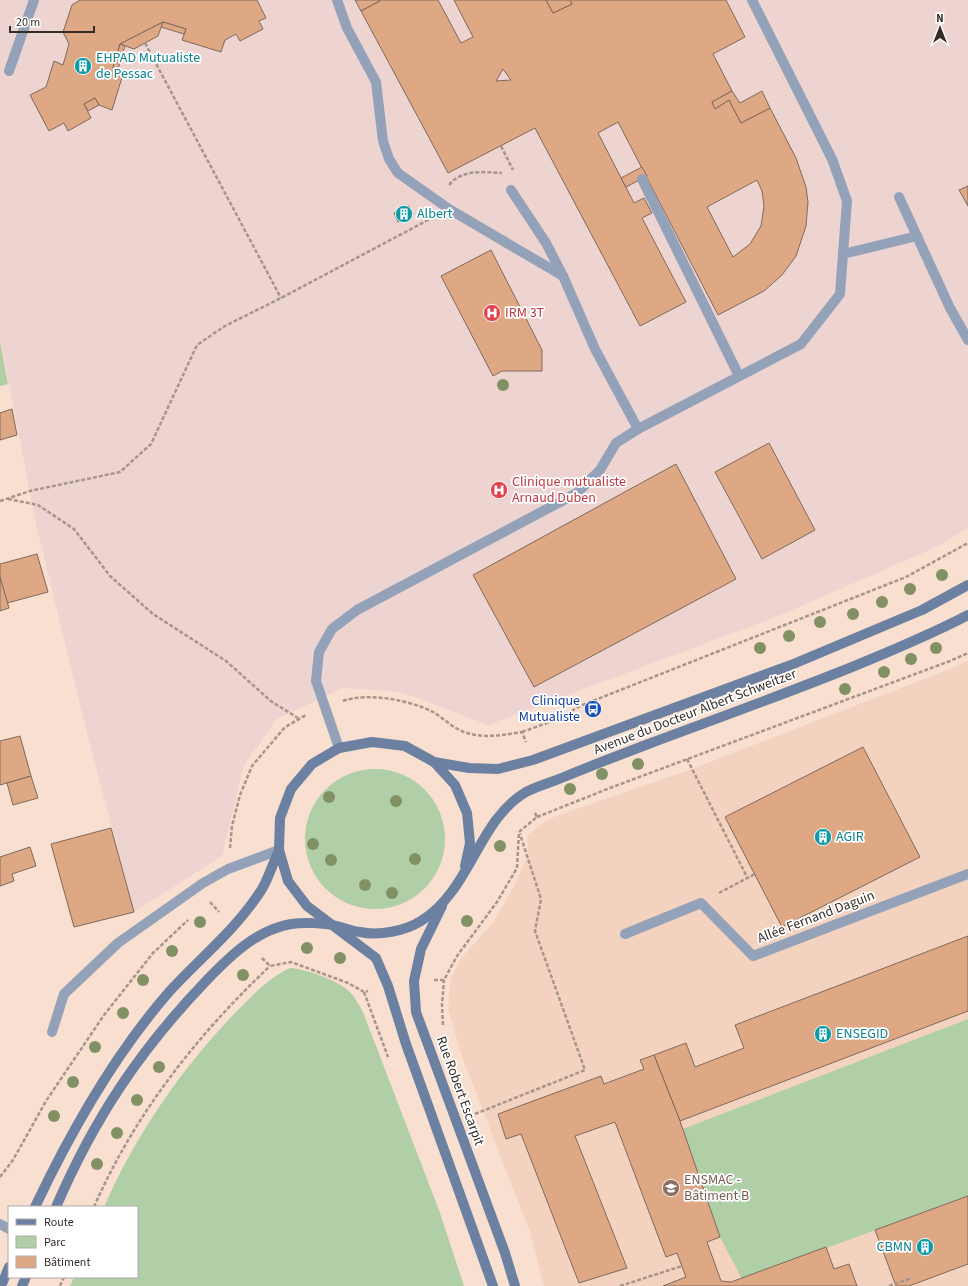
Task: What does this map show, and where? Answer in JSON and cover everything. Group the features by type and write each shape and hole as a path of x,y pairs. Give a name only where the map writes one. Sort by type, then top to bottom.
{"main road":[{"name":"Avenue du Docteur Albert Schweitzer","path":"334,925 307,906 288,881 279,850 280,818 291,789 312,764 339,748 372,742 405,746 434,762 470,768 498,769 533,760 791,665 922,610 968,585"},
{"name":"Avenue du Docteur Albert Schweitzer","path":"56,1206 75,1162 98,1120 151,1042 182,1006 214,973 248,942 271,930 292,924 334,925 362,933 392,932 420,922 443,904 455,890 464,873 506,807 527,792 799,688 932,634 968,615"},
{"name":"Avenue du Docteur Albert Schweitzer","path":"434,762 454,785 467,813 470,844 464,873"},
{"name":"Avenue du Docteur Albert Schweitzer","path":"35,1206 60,1155 121,1054 169,992 233,927 262,888 279,850"},
{"name":"Rue Robert Escarpit","path":"443,904 421,949 414,981 416,1012 505,1253 515,1286"},
{"path":"334,925 376,958 388,986 406,1044 493,1286"},
{"path":"1,1286 8,1269"}],"street":[{"path":"9,71 34,0"},
{"path":"337,0 346,28 376,82 383,141 389,159 398,173 449,208 563,276"},
{"path":"339,748 316,680 319,652 332,629 357,610 578,493 600,470 616,443 638,429 801,344 840,294 847,201 832,159 752,0"},
{"path":"642,179 739,376"},
{"path":"511,190 546,243 563,276 595,349 638,429"},
{"path":"899,197 950,308 968,340"},
{"path":"843,254 918,236"},
{"path":"52,1032 64,994 118,943 180,898 228,869 279,850"},
{"name":"Allée Fernand Daguin","path":"701,903 753,956 968,874"},
{"path":"625,934 701,903"}],"path":[{"path":"145,43 281,298"},
{"path":"452,182 472,172 515,173 501,146"},
{"path":"0,501 30,492 120,472 151,444 197,345 225,326 281,298 449,208"},
{"path":"6,499 38,504 74,529 110,576 153,614 226,661 272,702 298,718"},
{"path":"228,869 232,826 240,795 252,766 285,727 298,718 345,700 372,696 410,703 432,711 463,731 478,736 500,736 522,732 558,719 580,706 906,577 968,543"},
{"path":"444,1027 442,1005 444,980 457,956 497,902 517,868 519,832 537,817 687,759 950,661 968,652"},
{"path":"522,732 533,760"},
{"path":"687,759 747,877"},
{"path":"527,792 537,817"},
{"path":"470,1116 585,1070 535,931 541,900 519,832"},
{"path":"701,903 755,874"},
{"path":"203,906 213,896"},
{"path":"209,900 233,927"},
{"path":"0,1177 13,1160 46,1101 104,1015 153,953 192,916"},
{"path":"248,942 270,966"},
{"path":"94,1206 110,1169 167,1080 230,1004 270,966 291,962 348,983 364,992 388,986"},
{"path":"414,981 444,980"},
{"path":"620,1286 682,1266"},
{"path":"889,1286 912,1278"}],"shaded area":[{"name":"Clinique mutualiste Arnaud Duben","path":"0,0 968,0 968,528 936,547 781,615 488,725 401,692 343,688 277,719 244,765 222,856 134,912 84,721 36,524 0,337"},
{"path":"968,660 968,1286 544,1286 530,1232 462,1057 448,1008 451,978 462,957 493,923 514,887 528,855 527,836 548,819 692,769 950,669"}],"green space":[{"path":"0,341 8,384 0,386"},
{"path":"375,769 395,772 402,775 414,781 429,795 442,819 445,839 442,859 439,866 433,878 419,893 395,906 375,909 355,906 348,903 336,897 321,883 308,859 305,839 308,819 311,812 317,800 331,785 355,772"},
{"path":"290,968 304,970 321,976 344,987 357,1001 363,1012 440,1213 464,1286 70,1286 74,1278 138,1278 138,1206 104,1206 146,1127 180,1077 218,1031 239,1009 269,981"},
{"path":"968,1019 968,1196 742,1279 720,1237 683,1129"}],"building":[{"name":"EHPAD Mutualiste de Pessac","path":"80,0 257,0 266,18 259,21 263,29 240,41 236,34 225,40 221,52 182,40 186,29 163,22 120,44 113,68 124,71 112,110 99,105 95,98 84,104 91,118 68,131 64,123 49,131 30,95 46,87 54,61 63,65 69,44 63,32 72,5"},
{"path":"355,0 379,0 380,1 361,11"},
{"path":"379,0 438,0 461,43 473,37 454,0 546,0 553,13 572,4 570,0 726,0 745,37 713,54 732,91 712,102 715,109 729,100 741,123 770,108 796,158 806,187 808,202 806,226 796,256 782,275 764,291 718,315 618,122 598,133 634,203 644,198 652,213 642,218 686,302 640,326 535,128 448,173 361,11 380,1","holes":["503,69 511,80 496,81","757,180 762,191 764,206 761,226 750,244 733,257 707,207"]},
{"path":"546,0 570,0 572,4 553,13"},
{"path":"163,22 186,29 184,34 161,27"},
{"path":"163,22 158,36 134,49 120,44"},
{"path":"120,44 125,46 118,69 113,68"},
{"path":"732,91 740,103 762,91 770,108 741,123 729,100 715,109 712,102"},
{"path":"95,98 99,105 88,111 84,104"},
{"path":"642,167 647,176 626,187 621,178"},
{"path":"968,186 968,206 959,190"},
{"name":"Albert","path":"409,206 413,214 398,222 394,213"},
{"name":"IRM 3T","path":"491,250 542,350 542,371 502,371 493,376 441,276"},
{"path":"12,409 17,435 0,440 0,413"},
{"path":"769,443 815,530 762,559 715,472"},
{"path":"676,464 736,579 534,687 473,575"},
{"path":"37,554 48,592 7,603 0,577 0,564"},
{"path":"0,577 9,608 0,611"},
{"path":"20,736 31,776 0,785 0,741"},
{"name":"AGIR","path":"863,747 920,857 782,927 725,817"},
{"path":"31,776 38,798 13,805 7,783"},
{"path":"111,828 134,912 74,927 51,844"},
{"path":"30,847 36,866 12,874 14,881 0,886 0,857"},
{"name":"ENSEGID","path":"968,936 968,1011 680,1121 654,1055 686,1043 695,1067 744,1048 735,1025"},
{"name":"ENSMAC - Bâtiment B","path":"654,1055 680,1121 720,1237 707,1242 721,1281 731,1282 826,1247 834,1269 849,1264 857,1286 663,1286 686,1277 677,1253 666,1257 615,1122 575,1136 627,1268 579,1283 521,1134 506,1139 498,1114 601,1076 604,1084 644,1069 640,1060"},
{"name":"CBMN","path":"968,1196 968,1264 909,1286 896,1286 875,1230"}],"place":[{"name":"EHPAD Mutualiste de Pessac","path":"83,66"},
{"name":"Albert","path":"404,214"},
{"name":"IRM 3T","path":"492,313"},
{"name":"Clinique mutualiste Arnaud Duben","path":"499,490"},
{"name":"Clinique Mutualiste","path":"593,709"},
{"name":"AGIR","path":"823,837"},
{"name":"ENSEGID","path":"823,1034"},
{"name":"ENSMAC - Bâtiment B","path":"671,1188"},
{"name":"CBMN","path":"925,1247"}]}
